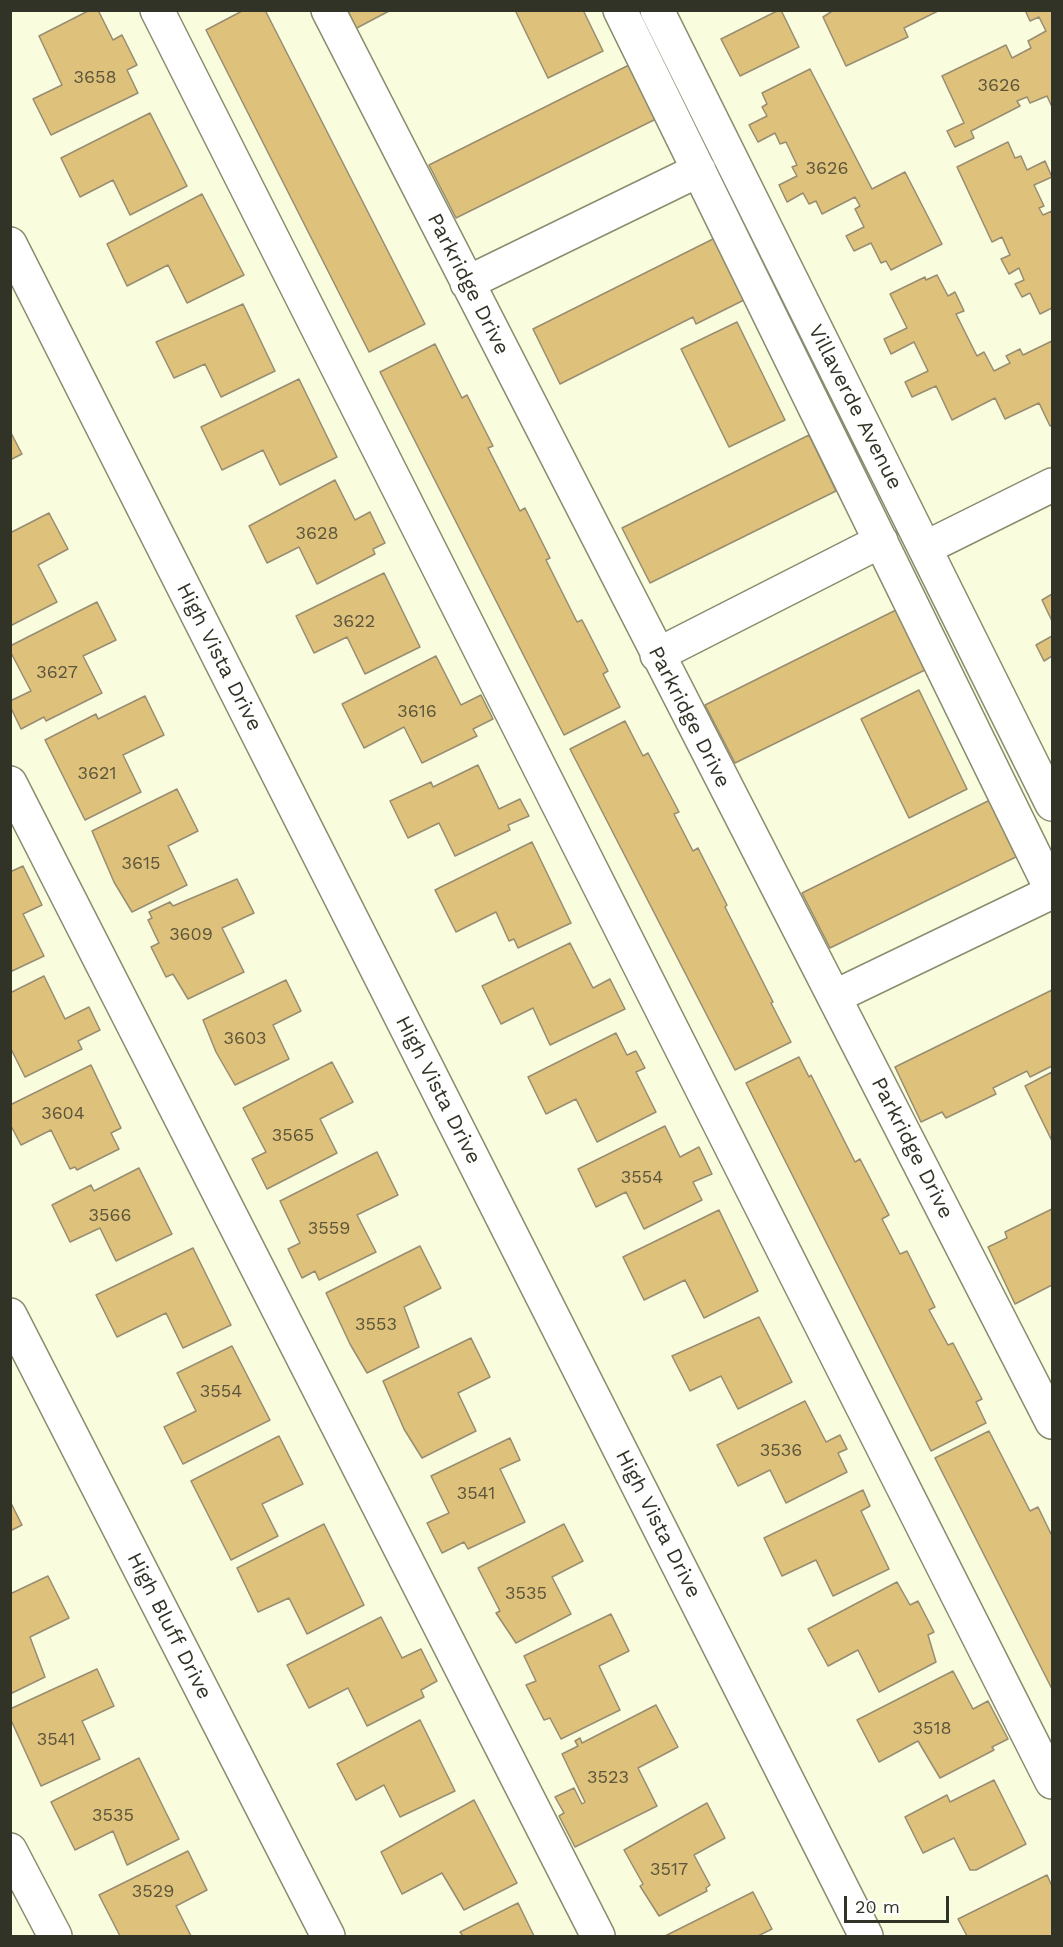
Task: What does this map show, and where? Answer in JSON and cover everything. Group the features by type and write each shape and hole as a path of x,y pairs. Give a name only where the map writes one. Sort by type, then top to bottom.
{"street":[{"path":"157,10 1053,1782"},
{"name":"Parkridge Drive","path":"328,10 834,996 1041,1370 1053,1422"},
{"path":"620,10 1053,892 834,996"},
{"name":"Villaverde Avenue","path":"657,10 1053,804"},
{"path":"467,283 699,170"},
{"name":"High Vista Drive","path":"10,244 866,1936"},
{"path":"925,548 1053,485"},
{"path":"657,655 881,541"},
{"path":"10,783 598,1936"},
{"name":"High Bluff Drive","path":"10,1315 328,1936"},
{"path":"10,1850 55,1936"}],"building":[{"path":"90,10 98,10 113,40 122,35 137,65 127,70 138,93 51,135 33,99 62,85 39,36"},
{"path":"244,10 265,10 425,324 369,352 206,30"},
{"path":"344,10 391,10 353,30"},
{"path":"515,10 583,10 603,51 548,78"},
{"path":"779,10 799,47 740,76 721,39"},
{"path":"834,10 940,10 904,28 908,37 846,66 823,17"},
{"path":"1025,10 1052,10 1052,107 1047,96 1030,103 1027,97 1017,101 1020,106 971,131 974,138 955,147 947,131 964,123 942,76 1006,45 1012,58 1031,48 1028,41 1046,31 1039,17 1030,21"},
{"path":"633,63 660,117 456,218 429,165"},
{"path":"810,69 872,189 905,172 942,244 891,270 886,261 881,263 871,243 854,251 846,236 864,227 855,209 860,206 855,197 822,214 816,201 809,204 803,193 787,202 779,185 797,176 792,167 797,165 786,142 780,144 775,133 758,142 749,125 767,116 762,107 767,104 762,93"},
{"path":"150,113 187,186 130,215 113,180 80,197 61,158"},
{"path":"1008,142 1015,158 1021,156 1027,170 1045,161 1052,177 1034,185 1044,206 1039,208 1043,215 1052,211 1052,308 1040,314 1030,293 1022,297 1015,284 1024,280 1019,268 1009,274 1001,259 1010,255 1002,237 992,242 957,167"},
{"path":"202,194 244,275 187,303 168,265 127,286 107,244"},
{"path":"717,237 748,298 696,324 693,317 560,384 533,329"},
{"path":"937,275 948,296 955,292 964,311 956,314 977,356 984,352 994,371 1010,363 1006,356 1020,349 1023,355 1052,341 1052,425 1050,426 1039,403 1005,419 995,398 952,420 936,386 912,397 905,382 928,371 914,342 891,354 884,339 907,328 890,294 925,277 926,280"},
{"path":"243,304 275,371 221,397 205,364 174,378 156,342"},
{"path":"737,322 785,420 729,447 681,349"},
{"path":"435,344 462,398 467,395 493,446 488,448 520,511 525,508 550,558 546,560 577,622 582,620 608,671 603,674 620,707 564,735 380,372"},
{"path":"299,379 337,457 280,485 263,450 222,470 201,427"},
{"path":"10,431 22,454 10,460"},
{"path":"809,435 836,491 650,583 622,528"},
{"path":"335,480 355,520 370,512 385,543 373,549 375,554 317,584 299,547 267,563 249,526"},
{"path":"49,513 68,549 38,565 57,602 10,626 10,533"},
{"path":"384,573 420,647 365,674 347,637 314,653 296,616"},
{"path":"1052,594 1052,621 1042,600"},
{"path":"97,602 116,640 83,656 102,693 46,721 44,717 21,729 10,706 10,701 31,691 10,651 10,646"},
{"path":"900,608 929,668 735,763 705,705"},
{"path":"1052,636 1052,656 1044,661 1036,645"},
{"path":"436,656 461,705 481,695 493,719 473,729 477,736 422,763 404,727 364,748 342,704"},
{"path":"919,690 967,789 909,818 861,719"},
{"path":"145,696 164,735 123,755 141,792 85,820 45,740 96,714 98,719"},
{"path":"625,721 643,756 648,753 679,812 674,814 693,851 698,848 791,1042 735,1070 570,749"},
{"path":"478,765 499,809 520,799 529,816 508,825 510,830 455,856 439,823 408,838 390,801 431,782 433,787"},
{"path":"177,789 198,831 168,846 187,885 132,912 114,882 92,831"},
{"path":"992,799 1020,855 830,948 802,893"},
{"path":"532,842 571,923 518,948 514,939 509,941 496,912 456,932 435,890"},
{"path":"23,866 42,905 23,914 44,956 10,972 10,872"},
{"path":"237,879 254,913 222,928 244,972 188,999 173,974 166,977 151,947 159,943 148,920 152,918 149,912 170,902 173,906"},
{"path":"570,943 593,988 610,979 625,1009 550,1045 533,1008 501,1024 482,986"},
{"path":"44,976 65,1019 89,1007 100,1030 78,1041 82,1049 25,1077 10,1047 10,993"},
{"path":"286,980 301,1011 273,1025 289,1059 235,1085 216,1052 203,1020"},
{"path":"1052,990 1052,1066 1030,1077 1027,1071 993,1088 996,1094 946,1118 942,1112 921,1122 895,1067"},
{"path":"616,1033 627,1055 636,1051 645,1068 636,1072 656,1112 597,1142 576,1099 546,1114 528,1077"},
{"path":"799,1057 809,1077 811,1075 855,1162 860,1159 889,1215 882,1219 900,1254 907,1251 935,1307 929,1310 948,1345 953,1343 982,1399 976,1402 986,1423 931,1451 746,1083"},
{"path":"332,1062 353,1102 320,1119 337,1153 267,1189 252,1159 266,1152 243,1108"},
{"path":"91,1065 121,1128 111,1133 119,1149 77,1170 75,1167 70,1169 51,1130 21,1145 10,1124 10,1105"},
{"path":"1052,1072 1052,1141 1025,1086"},
{"path":"665,1126 680,1157 699,1147 712,1174 693,1182 702,1200 644,1229 626,1192 596,1207 578,1169"},
{"path":"377,1152 398,1195 357,1215 376,1252 319,1280 315,1271 302,1278 288,1249 300,1243 280,1201"},
{"path":"139,1168 172,1234 116,1261 100,1228 70,1242 52,1205 91,1185 94,1191"},
{"path":"1052,1209 1052,1285 1015,1304 988,1247 1007,1238 1005,1232"},
{"path":"719,1210 758,1291 704,1318 685,1280 644,1300 623,1257"},
{"path":"420,1246 441,1288 404,1307 419,1347 367,1373 350,1344 326,1293"},
{"path":"193,1248 231,1325 183,1348 166,1313 117,1337 96,1295"},
{"path":"759,1317 792,1382 738,1409 721,1376 690,1391 672,1356"},
{"path":"471,1338 490,1377 458,1393 476,1431 422,1458 404,1429 383,1381"},
{"path":"232,1346 270,1420 183,1464 164,1427 196,1411 177,1373"},
{"path":"805,1401 826,1442 840,1435 847,1449 838,1453 847,1472 786,1503 770,1470 738,1486 717,1445"},
{"path":"989,1431 1030,1511 1038,1507 1052,1536 1052,1689 935,1458"},
{"path":"279,1436 303,1484 262,1504 278,1536 231,1560 191,1481"},
{"path":"510,1438 520,1460 500,1469 525,1522 468,1549 464,1542 442,1553 427,1523 449,1513 431,1476"},
{"path":"863,1490 870,1506 861,1511 889,1569 833,1596 816,1560 782,1576 764,1538"},
{"path":"10,1501 22,1525 10,1531"},
{"path":"324,1524 364,1605 307,1634 289,1598 258,1612 237,1568"},
{"path":"564,1524 583,1561 552,1577 571,1614 516,1643 496,1613 500,1611 478,1568"},
{"path":"48,1576 69,1618 30,1637 45,1677 10,1694 10,1594"},
{"path":"897,1582 910,1605 918,1601 934,1632 928,1635 936,1662 879,1692 858,1650 828,1666 808,1629"},
{"path":"611,1614 629,1651 599,1666 620,1710 561,1739 550,1718 544,1720 526,1685 536,1681 524,1656"},
{"path":"381,1617 402,1658 421,1649 437,1681 421,1690 424,1697 367,1726 348,1688 309,1708 287,1665"},
{"path":"97,1669 114,1706 82,1721 100,1759 41,1786 10,1718 10,1709"},
{"path":"953,1671 973,1709 988,1701 1008,1739 992,1747 994,1750 940,1778 918,1741 879,1762 857,1720"},
{"path":"656,1705 678,1747 638,1768 657,1806 575,1847 559,1816 564,1813 555,1797 574,1788 582,1804 585,1802 562,1754 578,1746 575,1741 580,1738 582,1743"},
{"path":"420,1720 455,1791 400,1817 384,1785 356,1800 337,1764"},
{"path":"139,1758 179,1839 127,1865 113,1831 75,1850 51,1802"},
{"path":"994,1780 1026,1844 976,1870 970,1870 954,1838 923,1853 905,1817 947,1795 950,1802"},
{"path":"474,1800 517,1883 464,1910 442,1873 402,1894 381,1852"},
{"path":"707,1803 725,1838 694,1855 710,1885 706,1888 707,1891 659,1916 640,1886 643,1884 624,1850"},
{"path":"188,1851 207,1890 176,1906 191,1936 120,1936 99,1895"},
{"path":"1047,1875 1052,1886 1052,1936 967,1936 958,1919"},
{"path":"753,1892 772,1929 758,1936 665,1936"},
{"path":"518,1903 534,1936 463,1936 460,1932"}]}
